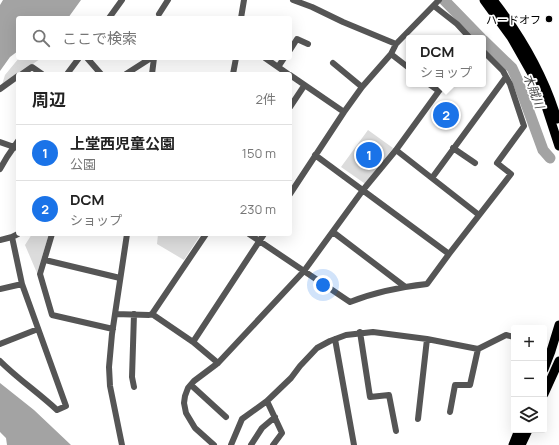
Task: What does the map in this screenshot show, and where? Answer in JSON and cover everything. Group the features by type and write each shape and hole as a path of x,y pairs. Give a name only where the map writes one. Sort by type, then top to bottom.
{"highway":[{"path":"484,0 511,37 540,88 559,146"},
{"path":"494,0 522,30 551,84 559,106"},
{"path":"494,0 520,37 549,94 559,124"},
{"path":"546,361 548,350 555,340 559,325"},
{"path":"547,387 559,361"},
{"path":"513,445 518,433"},
{"path":"521,445 527,433"}],"street":[{"path":"110,16 122,0"},
{"path":"159,14 168,0"},
{"path":"241,16 244,0"},
{"path":"293,0 396,44"},
{"path":"292,191 362,87 391,54 396,44 437,3 467,35"},
{"path":"292,47 297,39 308,44"},
{"path":"391,54 406,66"},
{"path":"252,236 350,302 367,295 404,286 427,284 511,174 497,163 524,126 510,84 503,71 486,54"},
{"path":"68,72 78,60"},
{"path":"89,60 99,72"},
{"path":"129,72 144,60"},
{"path":"152,72 153,60"},
{"path":"233,72 236,60"},
{"path":"268,60 285,72"},
{"path":"278,67 283,60"},
{"path":"333,63 362,87"},
{"path":"25,72 32,67 39,72"},
{"path":"0,89 16,77"},
{"path":"292,77 344,112"},
{"path":"432,178 506,77"},
{"path":"292,104 304,86"},
{"path":"433,87 439,92"},
{"path":"214,445 195,428 186,413 184,403 185,396 191,385 218,362 304,271 442,87"},
{"path":"0,142 16,145"},
{"path":"0,169 6,157 16,146"},
{"path":"453,148 475,163"},
{"path":"396,150 480,214"},
{"path":"315,155 449,254"},
{"path":"333,232 404,286"},
{"path":"0,240 15,235 22,284 66,406 57,410 20,380 0,361"},
{"path":"51,236 40,274 52,315 113,329"},
{"path":"122,445 110,386 109,367 127,236"},
{"path":"152,314 205,236"},
{"path":"193,342 263,236"},
{"path":"45,260 120,278"},
{"path":"0,289 22,284"},
{"path":"115,314 152,314 193,342 218,362"},
{"path":"134,314 132,377 134,387"},
{"path":"0,344 38,329"},
{"path":"360,332 370,397 389,395 396,431"},
{"path":"232,445 242,419 268,401 291,378 317,348 335,339 360,332 385,333 427,339 478,349 506,335 511,336"},
{"path":"335,339 354,445"},
{"path":"418,419 427,339"},
{"path":"450,412 454,385 470,385 478,349"},
{"path":"191,385 226,417"},
{"path":"268,401 282,433 273,445"},
{"path":"251,445 262,428 275,417"}],"shaded area":[{"path":"3,0 81,0 69,16 16,16 16,52 10,57 0,71 0,5"},
{"path":"17,60 39,60 21,72 16,72 16,75 2,85 5,75"},
{"path":"368,130 393,148 366,184 341,167"},
{"path":"31,236 48,236 37,273 25,245"},
{"path":"158,236 200,236 184,260 157,244"},
{"path":"0,383 34,410 71,445 7,445 6,438 0,432"}],"waterway":[{"name":"木賊川","path":"444,0 478,35"},
{"name":"木賊川","path":"486,43 512,68 543,150 550,158"}],"place":[{"name":"ハードオフ","path":"549,19"},
{"name":"DCM","path":"446,115"},
{"name":"上堂西児童公園","path":"369,155"}]}
